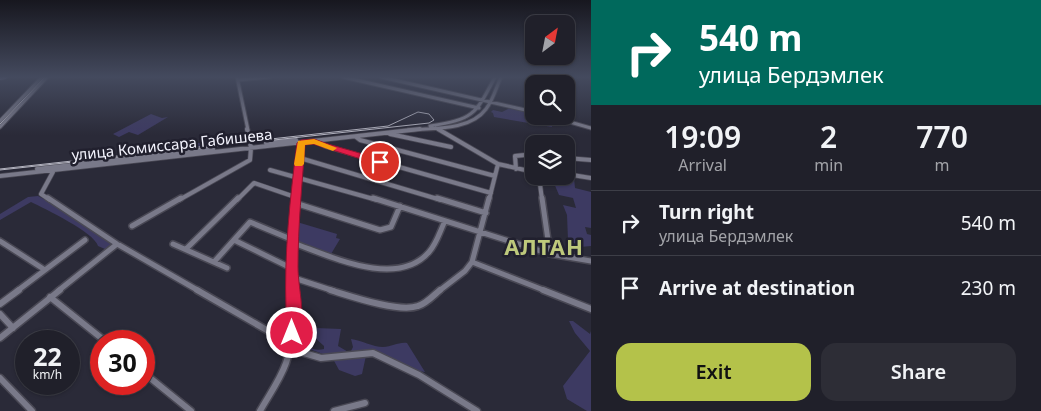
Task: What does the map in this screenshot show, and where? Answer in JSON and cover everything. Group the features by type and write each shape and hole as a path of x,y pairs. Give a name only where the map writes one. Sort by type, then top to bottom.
{"street":[{"path":"0,120 23,96"},
{"path":"0,127 29,96"},
{"path":"132,226 250,160 251,146 241,96"},
{"path":"427,96 479,108 485,96"},
{"path":"466,96 525,110"},
{"name":"улица Комиссара Габишева","path":"0,174 251,146 436,128 476,120 482,115 492,96"},
{"name":"улица Комиссара Габишева","path":"0,174 54,170 251,146 356,137 459,121 473,116 479,108"},
{"path":"575,123 591,128"},
{"path":"436,128 498,164 525,170"},
{"path":"385,132 451,147"},
{"path":"356,137 360,140 495,176"},
{"path":"314,141 325,146 491,193"},
{"path":"260,411 287,358 291,344 294,323 291,268 301,143"},
{"path":"516,169 515,156 525,155"},
{"path":"300,158 486,213"},
{"path":"575,159 591,160"},
{"path":"291,276 392,306 412,308 419,306 465,271 472,262 498,164"},
{"path":"54,170 41,194 118,244 291,344 297,351 321,358 373,353 419,374 477,411"},
{"path":"270,170 400,206 550,254 591,261"},
{"path":"575,175 591,178"},
{"path":"186,249 254,183 295,200 380,230 391,227 400,206"},
{"path":"540,185 550,254"},
{"path":"214,262 250,222 293,242 375,270 396,269 415,263 425,257 433,246 445,221"},
{"path":"0,304 85,240"},
{"path":"234,240 291,268"},
{"path":"0,241 45,270"},
{"path":"0,338 118,244"},
{"path":"173,244 227,268"},
{"path":"472,262 591,310"},
{"path":"50,297 91,330"},
{"path":"0,314 13,328"},
{"path":"0,378 32,411"},
{"path":"155,382 191,411"},
{"path":"334,411 365,403"}],"shaded area":[{"path":"510,108 525,112 525,122 494,117 491,112 493,110 502,112"},
{"path":"151,114 162,118 168,117 138,135 129,132 119,137 113,134"},
{"path":"227,140 227,144 123,155 127,146 130,145 140,149"},
{"path":"555,185 575,185 575,188 591,192 591,228 585,227 587,234 591,235 591,246 580,247 568,240 567,215 563,205 576,208 573,198 559,195"},
{"path":"38,196 58,206 113,242 111,247 105,249 98,246 95,240 79,228 31,202 0,220 0,214 28,197"},
{"path":"297,222 337,234 336,238 340,239 331,254 296,242"},
{"path":"569,321 573,321 590,334 591,331 591,411 587,411 567,399 563,386 590,351 575,333"},
{"path":"315,328 341,329 338,346 350,353 353,347 351,339 383,347 407,343 425,372 408,369 399,362 375,352 367,351 362,374 355,376 339,370 332,357 297,345 299,341 314,349 324,349 324,346 314,337"}],"tram line":[{"path":"0,124 27,96"},
{"path":"0,169 388,126 418,112 429,114 434,120 429,123 0,170"}],"slow traffic":[{"path":"299,164 301,143 314,141 333,148"}],"district":[{"name":"АЛТАН","path":"544,247"}],"route":[{"path":"292,333 294,323 291,268 301,143 314,141 380,162"}]}
